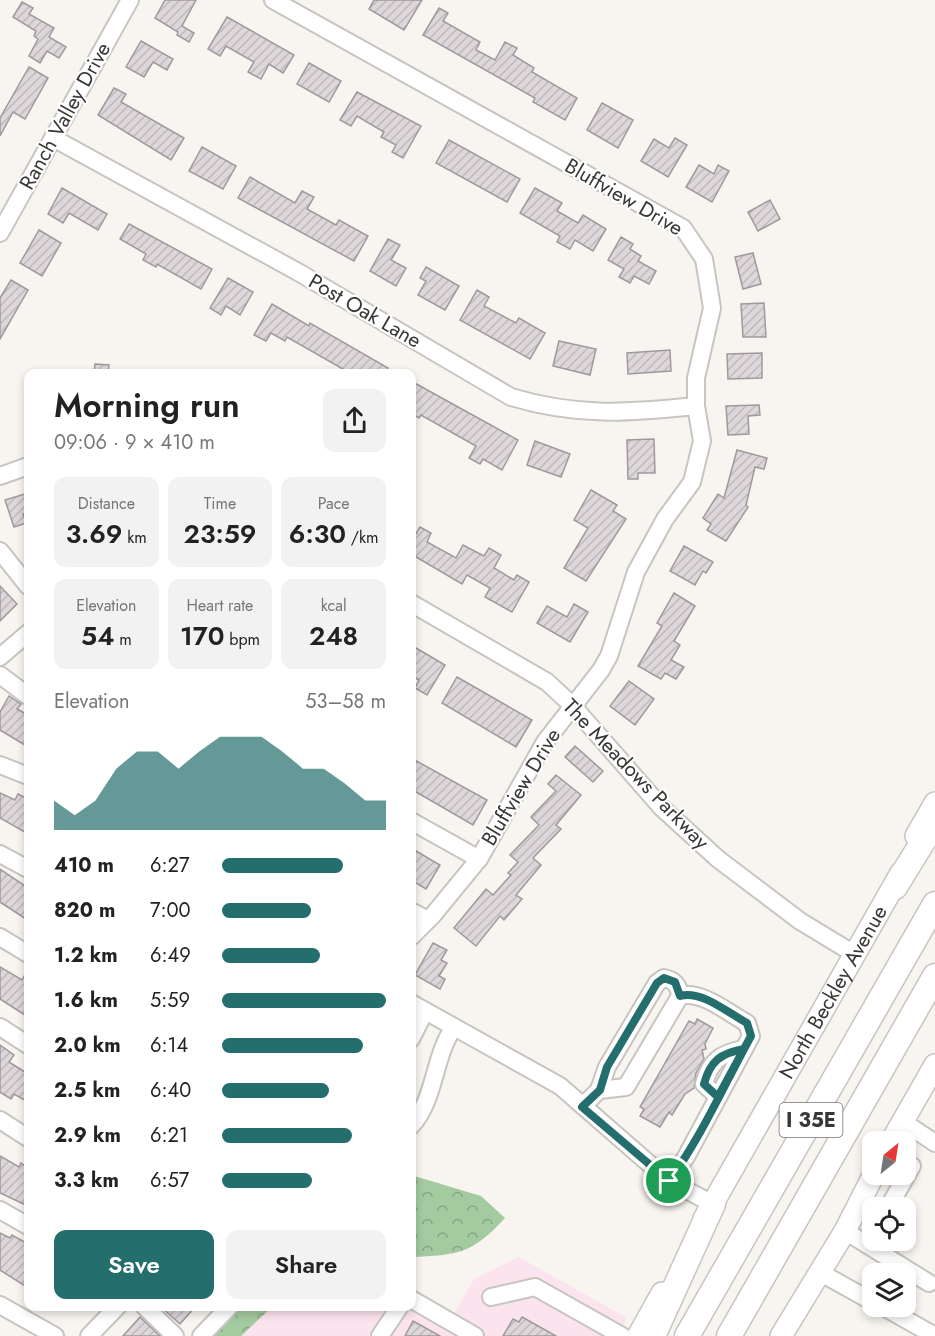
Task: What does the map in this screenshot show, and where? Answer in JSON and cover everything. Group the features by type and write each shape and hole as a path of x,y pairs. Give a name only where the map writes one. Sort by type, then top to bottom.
{"highway":[{"path":"895,887 935,822"},
{"name":"I 35E","path":"687,1336 935,904"},
{"name":"I 35E","path":"729,1336 935,976"},
{"path":"653,1336 713,1204"}],"main road":[{"name":"North Beckley Avenue","path":"638,1336 895,887 915,837 935,803"},
{"path":"897,1131 935,1065"},
{"path":"781,1336 821,1273 868,1185"}],"street":[{"name":"Ranch Valley Drive","path":"0,233 130,0"},
{"name":"Bluffview Drive","path":"273,0 683,228 704,259 712,308 696,378 696,406 702,441 692,482 665,519 636,572 605,663 597,678 572,705 545,742 479,859 416,932"},
{"name":"Post Oak Lane","path":"53,138 298,272 511,397 549,408 615,414 696,406"},
{"path":"0,476 24,467"},
{"path":"0,551 24,581"},
{"name":"The Meadows Parkway","path":"416,606 547,682 572,705 662,807 718,859 800,921 856,955"},
{"path":"0,657 24,636"},
{"path":"0,675 24,693"},
{"path":"0,765 24,774"},
{"path":"416,824 479,859"},
{"path":"0,854 24,867"},
{"path":"416,913 428,920"},
{"path":"0,937 24,952"},
{"path":"582,1107 600,1090 607,1067 657,983 664,978 670,979 679,989 680,996 626,1087 600,1090"},
{"path":"669,1181 686,1157 751,1036 747,1023 699,997 690,994 680,996"},
{"path":"418,1007 560,1086 669,1181 713,1204"},
{"path":"0,1027 24,1042"},
{"path":"416,1120 422,1113 443,1043 454,1027"},
{"path":"0,1120 24,1135"},
{"path":"902,1121 935,1143"},
{"path":"0,1210 24,1224"},
{"path":"845,1231 862,1236"},
{"path":"886,1251 929,1283"},
{"path":"821,1273 862,1296"},
{"path":"491,1297 535,1287 622,1336"},
{"path":"416,1302 475,1336"},
{"path":"0,1305 55,1336"},
{"path":"89,1336 113,1311"},
{"path":"150,1311 174,1332 175,1336"},
{"path":"163,1311 189,1336"},
{"path":"201,1336 225,1311"},
{"path":"380,1336 397,1311"},
{"path":"901,1317 935,1336"}],"shaded area":[{"path":"519,1257 627,1318 617,1336 201,1336 224,1311 416,1311 416,1307 453,1315 474,1279"}],"green space":[{"path":"416,1176 481,1196 505,1218 473,1246 441,1255 416,1257"},
{"path":"222,1311 268,1311 241,1336 200,1336"}],"building":[{"path":"165,0 196,0 182,26 194,33 189,42 177,35 178,32 155,18"},
{"path":"374,0 422,0 404,30 369,9"},
{"path":"22,2 33,8 29,14 54,28 49,37 66,47 59,58 47,51 40,63 29,56 38,39 34,36 36,31 13,17"},
{"path":"439,8 448,13 443,21 480,42 476,50 495,60 505,42 517,48 513,55 534,68 532,72 577,98 565,120 533,102 535,98 423,35"},
{"path":"227,17 294,55 283,73 269,64 261,79 248,72 254,62 226,46 220,56 208,49"},
{"path":"141,41 173,59 167,70 153,62 144,77 126,67"},
{"path":"309,63 341,81 329,102 297,84"},
{"path":"29,67 48,78 25,119 13,112 0,136 0,118"},
{"path":"114,88 126,94 121,102 184,138 171,160 98,115"},
{"path":"357,92 421,126 403,158 392,152 396,145 381,137 384,132 357,116 351,126 340,120"},
{"path":"602,103 633,120 618,148 587,130"},
{"path":"675,138 687,145 668,177 641,161 654,139 669,148"},
{"path":"449,140 520,179 507,202 436,163"},
{"path":"202,147 236,166 223,189 189,171"},
{"path":"699,165 714,174 718,165 729,171 712,202 686,187"},
{"path":"250,177 295,203 302,191 314,197 307,209 336,225 339,220 368,236 354,261 238,198"},
{"path":"62,188 107,214 98,230 69,213 63,223 48,214"},
{"path":"535,188 562,203 557,211 578,223 583,215 606,229 593,251 575,240 570,249 557,242 560,236 520,213"},
{"path":"770,200 780,219 758,231 748,212"},
{"path":"129,224 212,269 201,289 157,264 156,267 143,260 146,254 120,239"},
{"path":"39,230 61,243 42,276 20,263"},
{"path":"621,237 633,244 630,249 641,256 638,261 656,271 649,284 634,276 630,283 619,277 624,269 608,260"},
{"path":"388,239 400,245 391,260 406,268 396,286 370,271"},
{"path":"753,253 761,284 743,289 735,257"},
{"path":"426,267 459,286 445,310 418,295 426,281 420,278"},
{"path":"228,278 253,292 240,315 226,306 221,315 210,308"},
{"path":"11,280 28,290 0,339 0,298"},
{"path":"477,290 489,297 484,306 516,323 519,318 545,333 530,359 460,320"},
{"path":"764,303 766,337 743,337 741,304"},
{"path":"272,304 388,368 343,369 287,337 285,341 271,333 266,341 254,335"},
{"path":"559,341 596,349 590,375 553,366"},
{"path":"670,350 671,371 628,374 627,353"},
{"path":"762,353 762,378 728,379 727,354"},
{"path":"95,364 109,365 109,369 94,369"},
{"path":"416,384 518,440 502,470 483,459 480,464 469,458 476,446 421,415 419,418 416,416"},
{"path":"759,405 760,415 748,416 749,434 728,435 726,406"},
{"path":"654,439 655,473 638,473 638,479 628,479 627,440"},
{"path":"535,441 570,454 561,477 527,465"},
{"path":"737,450 767,458 764,469 755,467 746,505 748,507 726,541 707,530 711,524 703,518 718,494 724,498"},
{"path":"591,490 617,505 613,511 626,519 586,581 564,568 588,528 574,520"},
{"path":"24,494 24,524 14,527 5,500"},
{"path":"420,527 431,533 427,542 456,558 463,545 484,556 489,548 501,555 494,568 514,580 517,575 529,582 512,612 485,597 490,588 467,575 462,584 416,557 416,534"},
{"path":"684,546 713,562 706,573 703,571 695,585 670,571"},
{"path":"0,586 17,604 0,621"},
{"path":"674,593 695,606 674,641 680,645 671,660 684,667 676,679 665,673 661,679 638,666 662,626 657,623"},
{"path":"574,604 588,612 570,642 537,623 547,606 567,617"},
{"path":"416,648 445,665 427,695 416,689 419,680 416,678"},
{"path":"457,677 532,720 516,747 442,703"},
{"path":"629,681 654,699 635,725 610,706"},
{"path":"9,696 21,704 17,709 24,713 24,745 0,730 0,712"},
{"path":"575,746 603,771 593,782 565,757"},
{"path":"416,761 487,800 473,825 416,792"},
{"path":"556,775 581,795 556,825 561,829 533,858 541,865 516,895 522,899 504,920 500,916 476,946 454,928 486,889 493,895 511,875 508,873 518,862 510,855 539,825 531,817 556,791 548,784"},
{"path":"0,793 15,800 18,794 24,797 24,832 0,818"},
{"path":"416,851 440,865 426,889 416,883"},
{"path":"0,869 24,885 24,918 0,902"},
{"path":"433,943 447,950 441,960 447,963 439,976 445,979 440,989 416,976"},
{"path":"0,967 22,980 24,977 24,1014 0,999"},
{"path":"697,1019 713,1028 705,1044 706,1049 702,1050 704,1059 696,1073 694,1088 685,1094 672,1115 669,1112 660,1127 640,1116 644,1109 640,1107 689,1021 695,1024"},
{"path":"0,1045 14,1055 9,1062 24,1071 24,1100 14,1094 11,1099 0,1092"},
{"path":"0,1156 19,1167 21,1163 24,1165 24,1204 0,1193"},
{"path":"0,1233 10,1238 12,1235 24,1242 24,1285 0,1270"},
{"path":"166,1311 192,1311 180,1324"},
{"path":"140,1317 160,1336 123,1336"},
{"path":"522,1317 556,1336 503,1336 513,1319 519,1322"},
{"path":"413,1321 440,1336 405,1336"}],"route":[{"path":"669,1181 582,1107 600,1090 607,1067 642,1006 657,983 664,978 675,982 680,996 690,994 699,997 747,1023 751,1036 718,1097 704,1084 708,1071 719,1055 729,1052 744,1049 686,1157 669,1181"}]}
